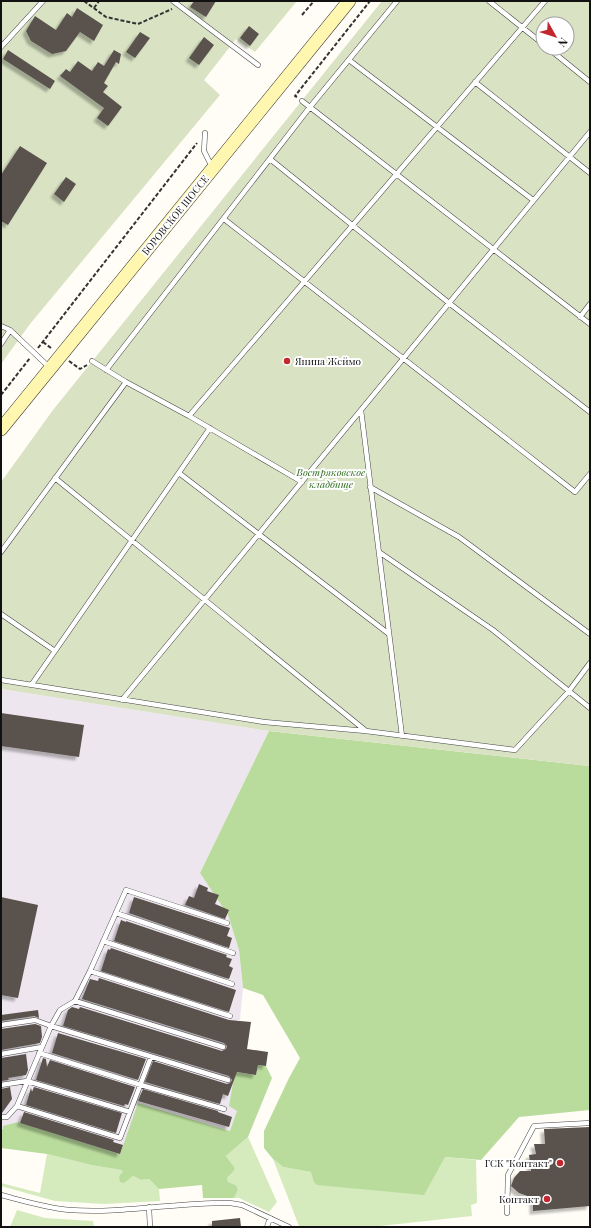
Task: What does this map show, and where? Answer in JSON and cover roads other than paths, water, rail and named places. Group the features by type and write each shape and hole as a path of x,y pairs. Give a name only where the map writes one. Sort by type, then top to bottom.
{"street":[{"name":"БОРОВСКОЕ ШОССЕ","path":"1,429 349,1"}],"lane":[{"path":"1,47 43,1"},
{"path":"173,1 258,65"},
{"path":"106,370 310,107 397,1"},
{"path":"489,1 535,38"},
{"path":"189,416 545,1"},
{"path":"558,56 590,82"},
{"path":"349,60 533,200"},
{"path":"475,82 590,173"},
{"path":"302,101 590,324"},
{"path":"122,700 590,132"},
{"path":"205,133 204,151 213,168"},
{"path":"270,160 449,303 590,412"},
{"path":"224,218 575,492 590,474"},
{"path":"580,316 590,304"},
{"path":"1,326 10,330 50,368"},
{"path":"1,344 10,330"},
{"path":"92,361 126,382 189,416 302,482"},
{"path":"1,552 126,382"},
{"path":"361,410 402,736"},
{"path":"32,684 210,428"},
{"path":"179,473 389,634"},
{"path":"55,478 366,731"},
{"path":"370,487 459,537 590,634"},
{"path":"379,552 493,630 590,708"},
{"path":"1,614 55,651"},
{"path":"1,680 264,722 366,731 515,750 568,691 590,663"},
{"path":"1,1117 7,1116 16,1106 51,1026 60,1010 75,1001 90,972 126,890 227,923"},
{"path":"116,913 233,953"},
{"path":"103,942 232,984"},
{"path":"90,972 230,1016"},
{"path":"75,1001 223,1047"},
{"path":"1,1025 35,1020 228,1080"},
{"path":"1,1054 42,1047"},
{"path":"39,1053 224,1110"},
{"path":"16,1106 120,1138 151,1057"},
{"path":"1,1085 27,1080 130,1112"},
{"path":"507,1213 508,1175 534,1126 590,1123"},
{"path":"1,1195 51,1208 72,1210 105,1210 230,1203 242,1205 289,1227"},
{"path":"149,1207 150,1227"},
{"path":"267,1227 270,1218"}],"place":[{"name":"Янина Жеймо","path":"287,361"},
{"name":"ГСК \"Контакт\"","path":"560,1163"},
{"name":"Контакт","path":"547,1199"}],"park label":[{"name":"Востряковское кладбище","path":"331,478"}]}
